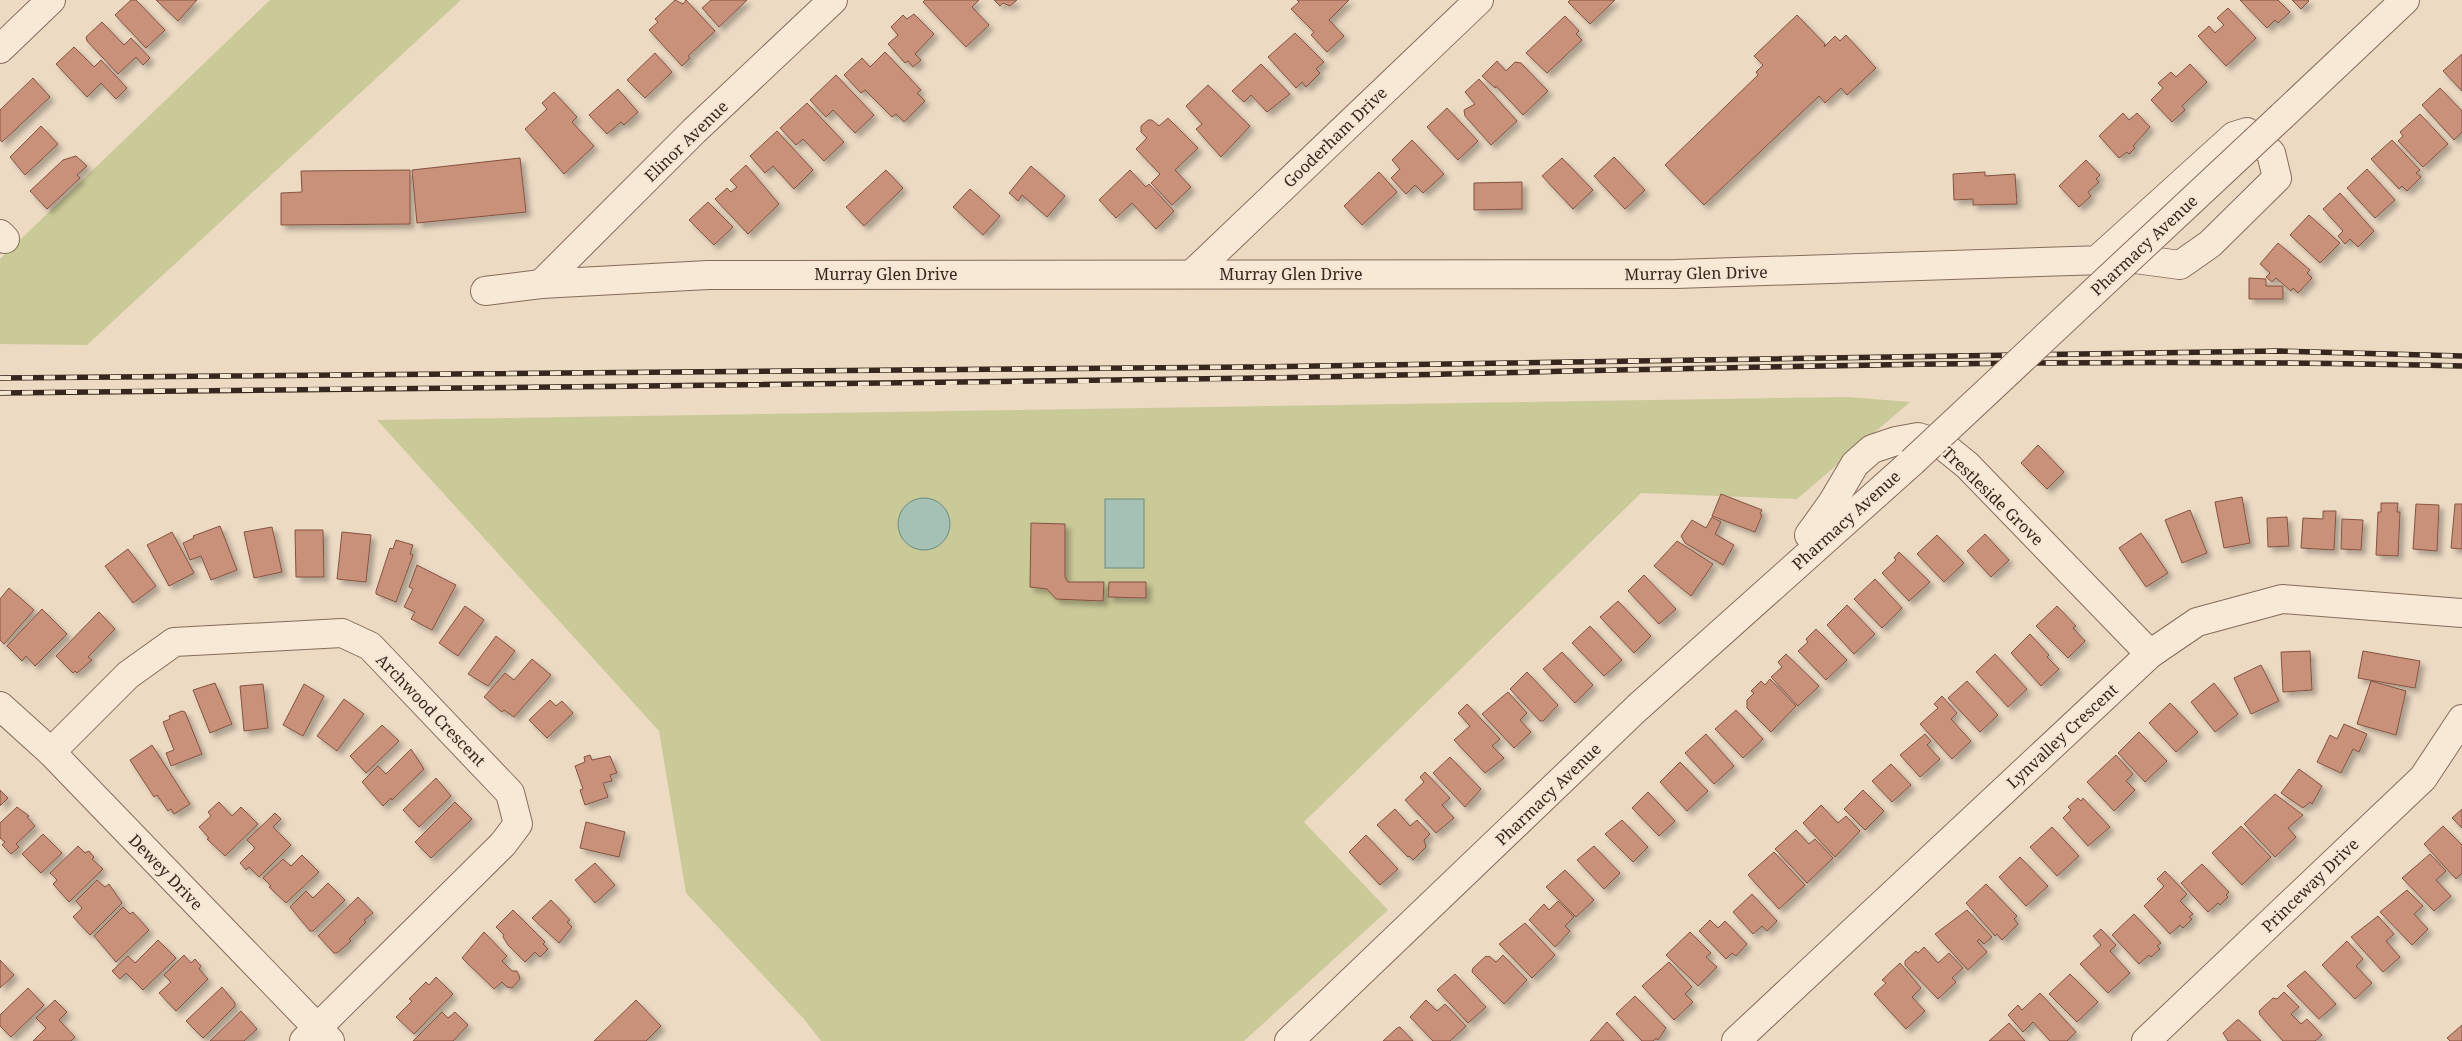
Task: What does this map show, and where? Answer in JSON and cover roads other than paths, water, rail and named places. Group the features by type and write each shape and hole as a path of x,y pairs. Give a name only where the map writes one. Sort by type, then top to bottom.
{"street":[{"path":"0,49 51,0"},
{"name":"Elinor Avenue","path":"542,284 694,131 833,0"},
{"name":"Gooderham Drive","path":"1192,274 1478,0"},
{"name":"Pharmacy Avenue","path":"1289,1041 1637,708 1912,462 2405,0"},
{"name":"Murray Glen Drive","path":"485,291 542,284 708,274 1676,274 2135,259 2180,265 2210,244 2277,178 2271,153 2247,132 2234,136 2097,260"},
{"name":"Trestleside Grove","path":"1809,535 1832,503 1855,464 1872,449 1918,437 1941,444 1967,465 2150,654"},
{"name":"Lynvalley Crescent","path":"1736,1041 2150,654 2197,622 2282,599 2462,612"},
{"name":"Archwood Crescent","path":"51,752 128,675 174,642 342,633 370,646 510,793 518,824 502,844 317,1037"},
{"name":"Dewey Drive","path":"0,706 51,752 317,1037"},
{"name":"Princeway Drive","path":"2146,1041 2423,778 2462,719"}],"railway":[{"path":"0,378 1248,367 2278,351 2462,356"},
{"path":"0,393 1104,381 2012,363 2312,363 2462,366"}]}
